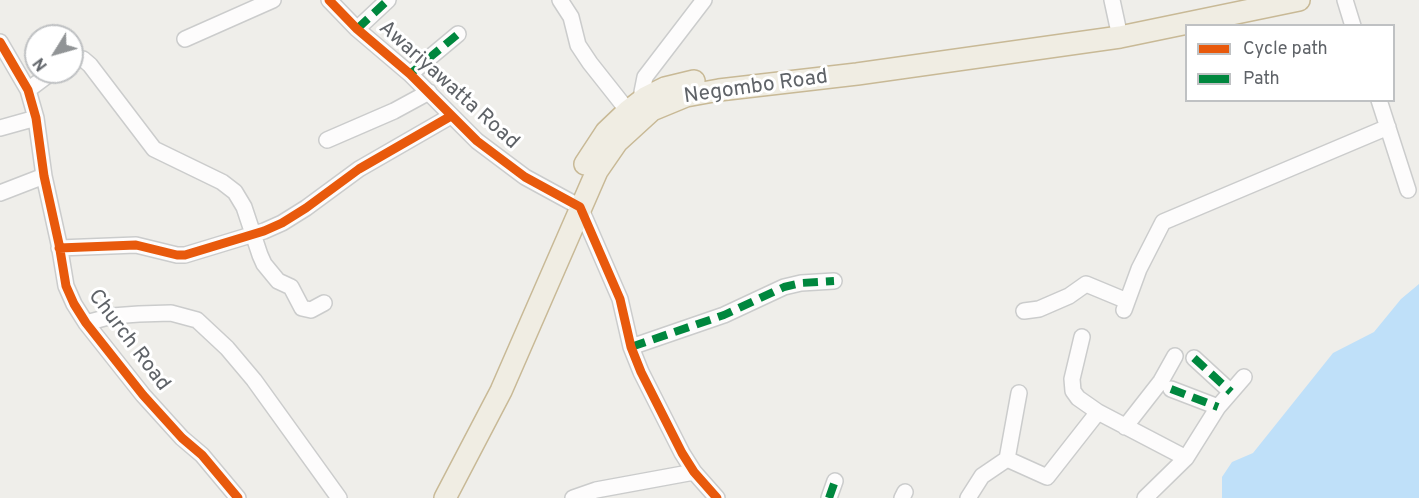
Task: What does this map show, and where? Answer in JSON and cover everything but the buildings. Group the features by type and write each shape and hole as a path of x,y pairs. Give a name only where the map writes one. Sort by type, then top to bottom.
{"highway":[{"name":"Negombo Road","path":"1119,31 1240,0"},
{"name":"Negombo Road","path":"445,498 501,391 534,317 595,147 606,132 664,88 685,82 1119,31 1299,0"},
{"name":"Negombo Road","path":"434,498 573,204"}],"street":[{"path":"185,39 273,0"},
{"name":"Awariyawatta Road","path":"329,0 357,29 429,92 477,141 525,177 573,204"},
{"path":"357,29 388,0"},
{"path":"560,0 571,17 579,45 590,63 642,106"},
{"path":"642,106 642,87 645,77 704,0"},
{"path":"1112,0 1119,31"},
{"path":"1345,0 1352,24"},
{"path":"410,74 458,34"},
{"name":"Church Road","path":"0,42 28,90 36,118 44,176 66,286 86,323 143,395 182,438 202,455 238,498"},
{"path":"84,60 154,149 222,182 235,192 244,207 264,264 278,281 291,287 302,308 310,310 324,303"},
{"path":"28,90 36,84"},
{"path":"327,140 394,111 429,92"},
{"path":"1380,102 1408,190"},
{"path":"59,248 136,245 185,255 253,234 282,223 359,169 451,116"},
{"path":"0,128 36,118"},
{"path":"1024,311 1039,309 1070,296 1086,284 1125,305 1139,269 1163,222 1388,127"},
{"path":"0,193 44,176"},
{"path":"573,204 620,299 631,347 682,453 694,472 717,498"},
{"path":"631,347 724,315 784,287 801,283 834,281"},
{"path":"86,323 112,316 171,313 187,316 197,321 227,348 254,380 339,498"},
{"path":"1082,337 1072,379 1073,391 1078,398 1098,412 1186,458"},
{"path":"1125,427 1161,381 1175,356"},
{"path":"1194,358 1231,392"},
{"path":"1145,498 1186,458 1218,407 1244,377"},
{"path":"1171,389 1218,407"},
{"path":"968,498 982,476 1007,459 1019,393"},
{"path":"1007,459 1047,477 1098,412"},
{"path":"573,498 596,490 694,472"},
{"path":"829,498 835,481"}],"water":[{"path":"1419,284 1419,498 1222,498 1222,477 1232,462 1253,453 1333,353 1374,332 1401,299"}],"marked path":[{"path":"357,29 388,0"},
{"path":"410,74 458,34"},
{"path":"631,347 724,315 784,287 801,283 834,281"},
{"path":"1194,358 1231,392"},
{"path":"1171,389 1218,407"},
{"path":"829,498 835,481"}],"cycle path":[{"path":"329,0 357,29 410,74 477,141 525,177 580,207 620,299 631,347 641,372 682,453 694,472 717,498"},
{"path":"0,42 28,90 36,118 44,176 66,286 74,304 86,323 143,395 182,438 202,455 238,498"},
{"path":"59,248 136,245 185,255 264,231 306,208 359,169 451,116"}]}
